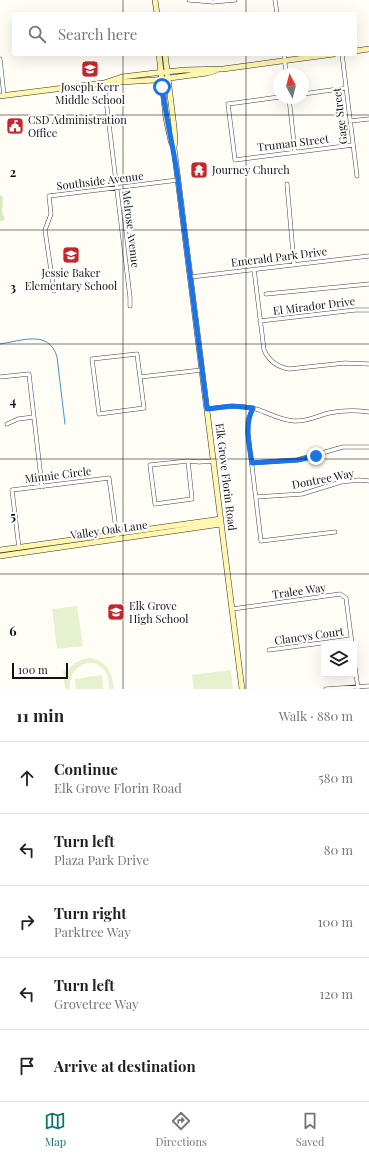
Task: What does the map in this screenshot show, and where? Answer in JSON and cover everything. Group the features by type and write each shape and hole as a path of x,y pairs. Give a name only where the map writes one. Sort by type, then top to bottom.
{"main road":[{"path":"155,0 157,12"},
{"path":"357,51 369,49"},
{"name":"Elk Grove Florin Road","path":"160,56 164,72 168,79 174,127 174,148 242,689"},
{"name":"Elk Grove Florin Road","path":"164,56 164,72 162,79 166,118 174,148"},
{"path":"104,83 122,77 164,72 223,69 320,56"},
{"path":"2,96 104,83 168,79 207,74 223,69"},
{"name":"Valley Oak Lane","path":"0,550 19,550 221,521"},
{"name":"Valley Oak Lane","path":"0,556 19,550"}],"street":[{"path":"189,0 204,0 213,2 235,0"},
{"path":"276,0 277,12"},
{"path":"284,56 285,68"},
{"name":"Gage Street","path":"342,56 357,176"},
{"path":"0,59 2,96"},
{"name":"Melrose Avenue","path":"104,83 130,306"},
{"path":"309,93 346,88"},
{"name":"Truman Street","path":"273,98 228,104 235,160 353,145"},
{"path":"290,104 295,152"},
{"path":"350,121 369,119"},
{"name":"Southside Avenue","path":"54,291 45,230 51,217 49,196 178,180"},
{"path":"287,184 294,264"},
{"name":"Emerald Park Drive","path":"190,277 369,256"},
{"path":"254,269 260,321 266,353 273,363 281,367 289,368 345,362 369,364"},
{"path":"266,294 369,284"},
{"name":"El Mirador Drive","path":"260,321 355,310 369,310"},
{"path":"137,354 140,377 144,408 99,414 92,359 137,354"},
{"path":"140,377 202,370"},
{"path":"0,377 29,374 42,487"},
{"path":"207,409 232,406 253,408 280,419 295,421 307,420 338,412 369,412"},
{"path":"253,408 248,420 247,428 261,541 335,532"},
{"path":"7,424 18,419 34,417"},
{"path":"252,463 298,460 343,447 369,447"},
{"path":"188,461 192,499 155,504 150,465 188,461 214,461"},
{"name":"Minnie Circle","path":"19,550 12,490 109,478 117,536"},
{"name":"Dontree Way","path":"256,497 302,494 341,482 359,480 369,481"},
{"name":"Tralee Way","path":"232,609 340,594 346,598 351,639"},
{"name":"Clancys Court","path":"269,650 351,639"},
{"path":"356,677 358,688"},
{"path":"326,689 358,688 369,686"}],"green space":[{"path":"0,195 3,197 2,211 5,220 0,221"},
{"path":"77,606 83,646 57,649 52,609"},
{"path":"90,658 105,665 112,678 114,689 109,689 108,677 101,667 89,663 83,664 77,668 70,681 70,689 65,689 63,671 67,671 80,660"},
{"path":"231,670 233,689 194,689 192,675"},
{"path":"102,675 103,689 76,689 75,679"}],"waterway":[{"path":"0,344 33,339 48,343 53,348 57,357 65,424"}],"place":[{"name":"Joseph Kerr Middle School","path":"90,69"},
{"name":"CSD Administration Office","path":"15,126"},
{"name":"Journey Church","path":"199,170"},
{"name":"Jessie Baker Elementary School","path":"71,255"},
{"name":"Elk Grove High School","path":"116,612"}],"route":[{"path":"162,87 166,118 174,148 207,409 232,406 253,408 248,420 247,428 252,463 298,460 316,456"}]}
